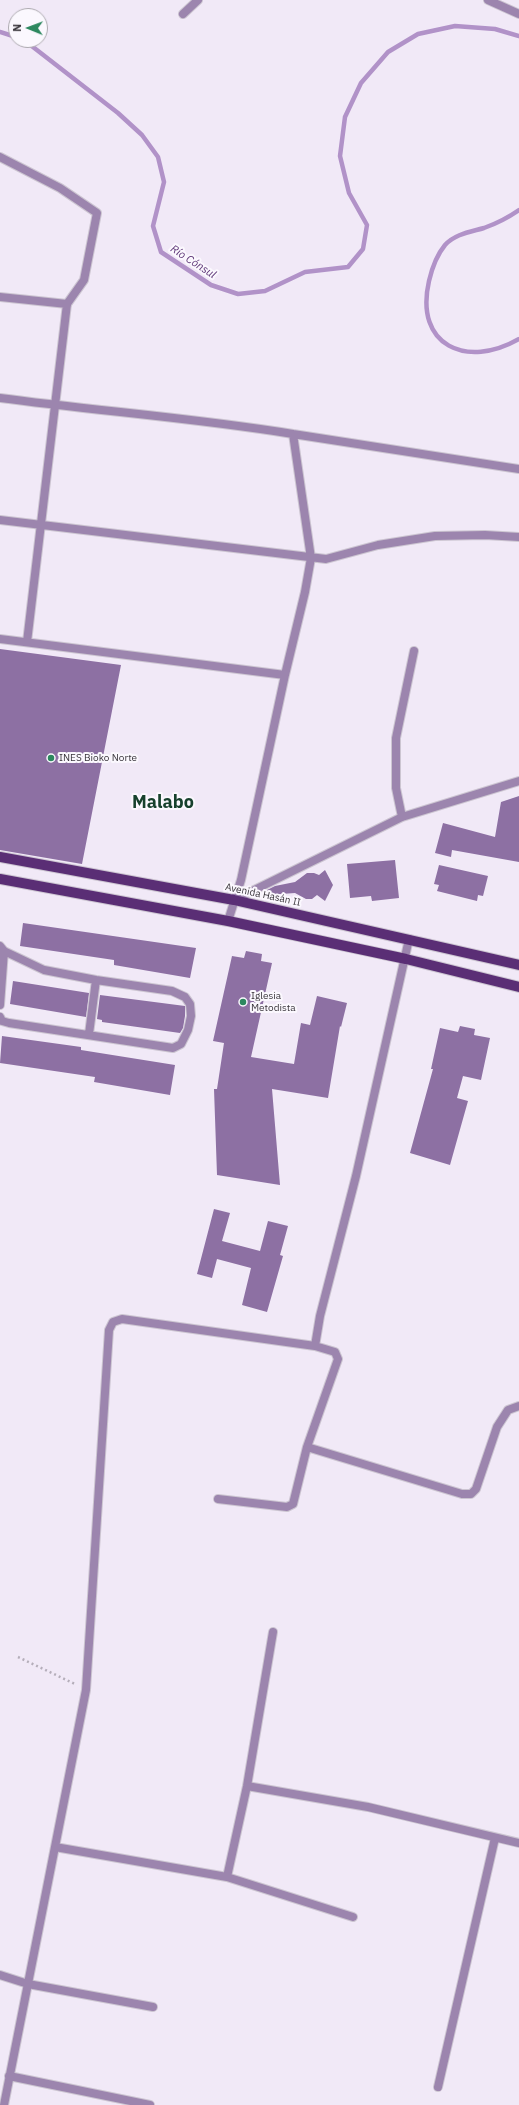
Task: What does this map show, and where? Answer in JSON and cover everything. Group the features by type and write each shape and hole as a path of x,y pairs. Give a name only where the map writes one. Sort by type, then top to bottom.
{"main road":[{"name":"Avenida Hasán II","path":"0,857 234,900 519,965"},
{"path":"0,879 228,920 406,958 519,987"}],"street":[{"path":"183,14 198,0"},
{"path":"488,0 519,14"},
{"path":"0,157 60,188 96,213 84,280 67,304 27,642"},
{"path":"0,298 67,304"},
{"path":"0,398 55,406 205,421 519,469"},
{"path":"228,920 241,880 285,675 305,592 311,558 293,434"},
{"path":"0,520 326,559 378,545 435,536 485,535 519,537"},
{"path":"0,640 27,642 285,675"},
{"path":"402,817 396,788 396,738 414,651"},
{"path":"234,900 402,817 519,781"},
{"path":"315,1346 320,1316 356,1176 406,958 409,939"},
{"path":"0,1004 2,948 44,970 96,980 172,991 185,997 190,1004 191,1016 188,1030 181,1044 173,1048 10,1023 2,1020 0,1017"},
{"path":"89,1034 96,980"},
{"path":"4,2105 86,1690 109,1330 113,1322 122,1319 315,1346 335,1352 338,1359 307,1447 293,1504 287,1506 218,1499"},
{"path":"307,1447 462,1494 471,1494 476,1489 497,1427 508,1410 519,1406"},
{"path":"227,1877 247,1786 273,1632"},
{"path":"247,1786 368,1807 519,1843"},
{"path":"438,2087 495,1838"},
{"path":"55,1847 227,1877 353,1917"},
{"path":"0,1975 28,1984 153,2007"},
{"path":"9,2076 150,2105"}],"path":[{"path":"18,1657 86,1690"}],"building":[{"name":"INES Bioko Norte","path":"0,649 121,665 82,864 0,850"},
{"path":"519,796 519,862 452,850 451,857 435,853 443,823 495,837 501,802"},
{"path":"395,860 399,898 372,901 371,896 350,898 347,864"},
{"path":"439,865 488,876 483,896 478,895 477,901 437,891 439,885 434,884"},
{"path":"325,870 333,885 325,901 317,895 312,899 306,899 295,893 267,895 267,890 275,886 295,882 307,873 319,875"},
{"path":"23,923 196,948 190,978 114,965 114,960 20,946"},
{"path":"246,951 262,954 261,961 272,963 251,1057 294,1064 301,1023 310,1025 317,996 347,1003 341,1027 340,1026 328,1098 272,1089 280,1185 217,1175 214,1089 217,1089 224,1043 213,1041 232,956 244,958"},
{"path":"13,981 89,993 86,1017 10,1004"},
{"path":"100,995 185,1006 183,1028 180,1033 102,1022 102,1020 97,1019"},
{"path":"460,1026 475,1029 474,1035 490,1038 481,1080 463,1076 457,1098 468,1101 450,1165 410,1153 433,1069 431,1069 440,1028 458,1032"},
{"path":"2,1036 81,1047 81,1050 175,1065 170,1095 94,1082 95,1077 0,1063"},
{"path":"214,1209 230,1213 222,1241 260,1251 268,1221 288,1226 280,1255 283,1256 267,1312 242,1305 251,1268 217,1259 212,1278 197,1274"}],"waterway":[{"name":"Río Cónsul","path":"34,48 118,113 142,135 158,157 164,182 153,226 161,252 211,285 238,294 265,291 305,272 348,267 363,249 367,225 349,193 340,156 345,117 361,83 388,52 418,34 455,26 495,29 519,36"},
{"name":"Río Cónsul","path":"0,32 8,34"},
{"name":"Río Cónsul","path":"519,210 484,228 468,232 449,241 442,249 432,271 426,303 429,322 437,336 449,346 464,351 481,352 500,348 519,339"}],"place":[{"name":"INES Bioko Norte","path":"51,758"},
{"name":"Iglesia Metodista","path":"243,1002"}],"district":[{"name":"Malabo","path":"163,803"}]}
